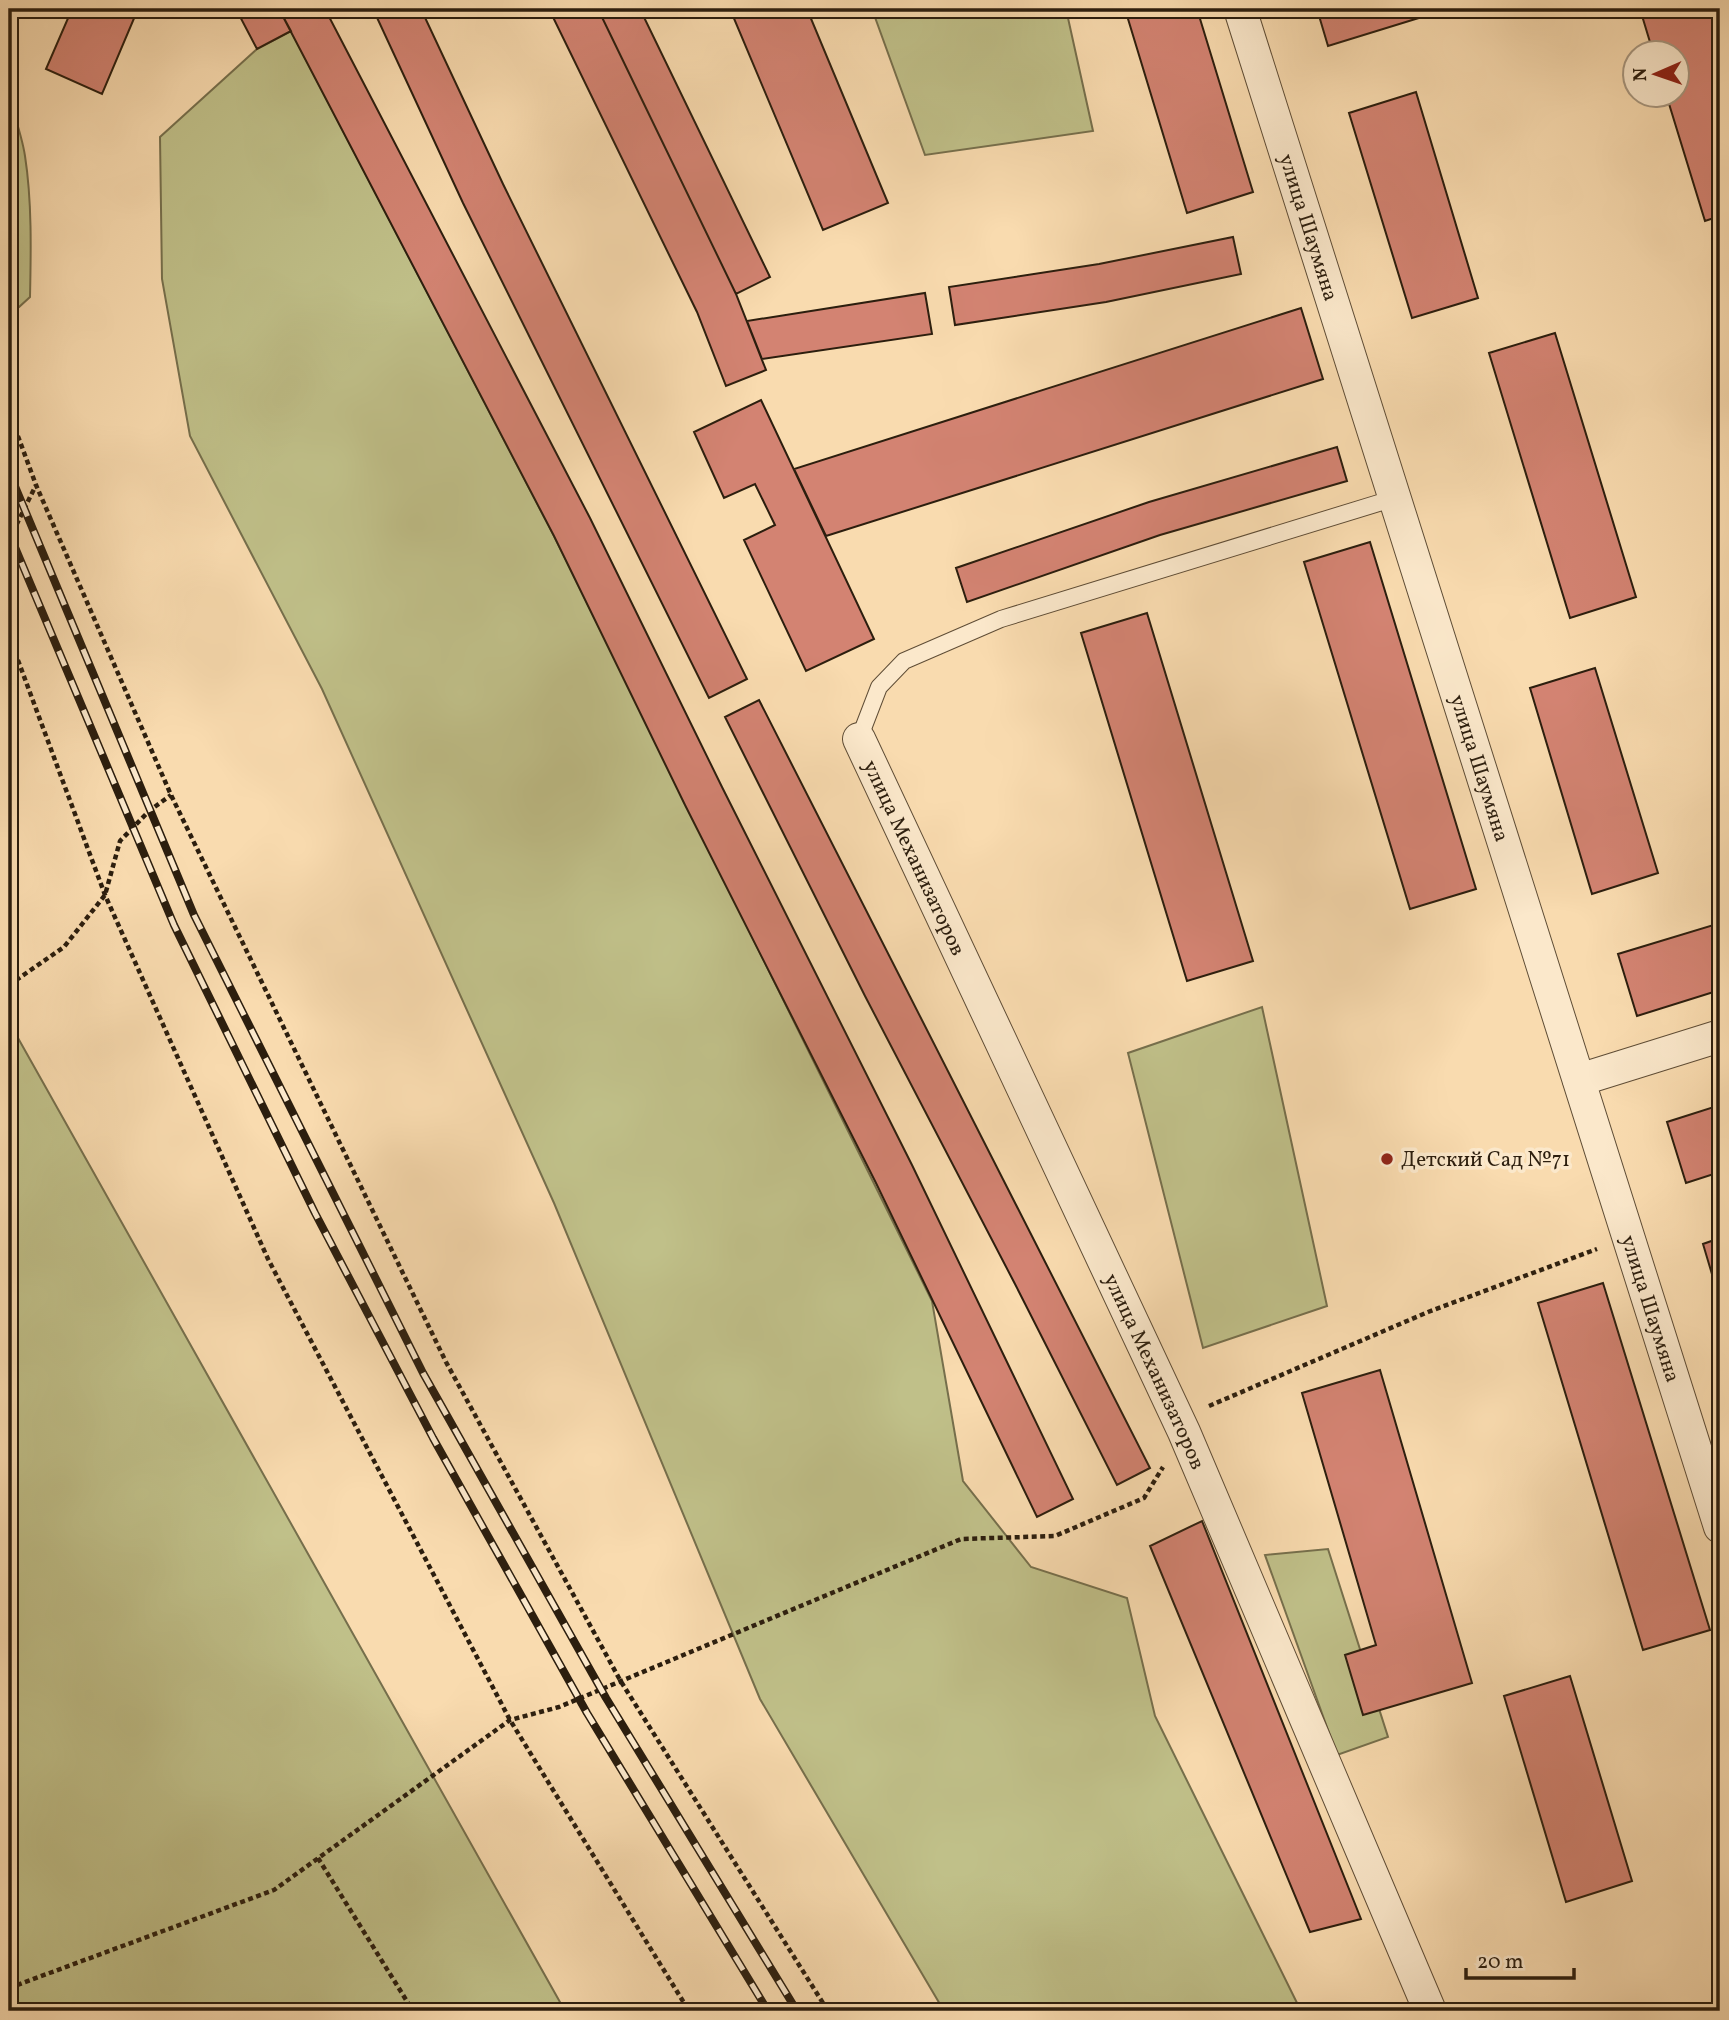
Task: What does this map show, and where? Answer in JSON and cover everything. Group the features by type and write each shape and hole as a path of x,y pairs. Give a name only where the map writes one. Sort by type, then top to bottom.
{"street":[{"name":"улица Шаумяна","path":"1240,9 1720,1527"},
{"name":"улица Механизаторов","path":"859,739 1192,1421 1430,2011"},
{"path":"1579,1080 1720,1036"}],"lane":[{"path":"859,739 879,687 904,661 1001,619 1395,498"}],"path":[{"path":"9,412 36,485 171,795 446,1362 620,1680 828,2011"},
{"path":"9,540 36,485"},
{"path":"9,636 106,895 268,1259 510,1720 689,2011"},
{"path":"9,985 64,947 106,895 120,841 149,811 171,795"},
{"path":"9,1988 274,1890 510,1720 559,1707 961,1539 1055,1536 1144,1498 1192,1421 1427,1312 1609,1244"},
{"path":"318,1858 413,2011"}],"green space":[{"path":"872,9 1066,9 1093,131 925,155"},
{"path":"291,31 554,536 932,1301 963,1481 1031,1567 1127,1598 1155,1716 1301,2011 944,2011 760,1699 554,1203 322,689 190,436 162,279 160,137 257,49"},
{"path":"9,98 25,156 31,244 30,297 19,307 9,310"},
{"path":"1262,1007 1327,1306 1203,1348 1128,1053"},
{"path":"9,1022 565,2011 9,2011"},
{"path":"1328,1549 1388,1737 1337,1755 1265,1555"}],"building":[{"path":"72,9 138,9 102,94 46,69"},
{"path":"236,9 279,9 291,31 257,49"},
{"path":"279,9 325,9 590,518 912,1165 1073,1499 1037,1517 876,1183 685,805 554,536"},
{"path":"373,9 421,9 503,184 747,679 709,698 463,203"},
{"path":"549,9 598,9 736,294 766,370 726,386 697,312"},
{"path":"598,9 640,9 770,277 736,294"},
{"path":"730,9 807,9 888,203 823,230"},
{"path":"1125,9 1197,9 1253,192 1187,213"},
{"path":"1317,9 1448,9 1328,46"},
{"path":"1640,9 1712,9 1720,37 1720,216 1705,221 1670,108 1690,108 1690,38 1649,38"},
{"path":"1416,92 1478,298 1412,318 1349,113"},
{"path":"1233,237 1241,274 1106,302 955,325 949,287 1099,264"},
{"path":"925,293 932,334 762,359 747,321"},
{"path":"1301,308 1323,379 826,536 794,469"},
{"path":"1555,333 1636,597 1570,618 1489,353"},
{"path":"761,400 874,639 806,671 744,540 775,525 755,484 724,498 694,432"},
{"path":"1337,447 1347,481 1160,535 967,602 956,568 1149,502"},
{"path":"1370,542 1476,889 1410,909 1304,562"},
{"path":"1147,613 1253,961 1187,981 1081,633"},
{"path":"1595,668 1658,873 1592,894 1530,688"},
{"path":"759,700 1150,1468 1117,1485 865,996 725,717"},
{"path":"1720,923 1720,990 1637,1016 1618,954"},
{"path":"1720,1105 1720,1172 1686,1183 1667,1122"},
{"path":"1720,1238 1720,1301 1703,1244"},
{"path":"1603,1283 1710,1630 1643,1650 1538,1303"},
{"path":"1380,1370 1472,1683 1363,1715 1345,1655 1376,1645 1302,1393"},
{"path":"1202,1521 1361,1919 1310,1932 1150,1546"},
{"path":"1570,1676 1632,1881 1566,1902 1504,1696"}],"railway":[{"path":"9,472 194,915 423,1373 606,1698 797,2011"},
{"path":"9,533 174,925 315,1213 433,1438 587,1713 768,2011"}],"place":[{"name":"Детский Сад №71","path":"1387,1159"}]}
